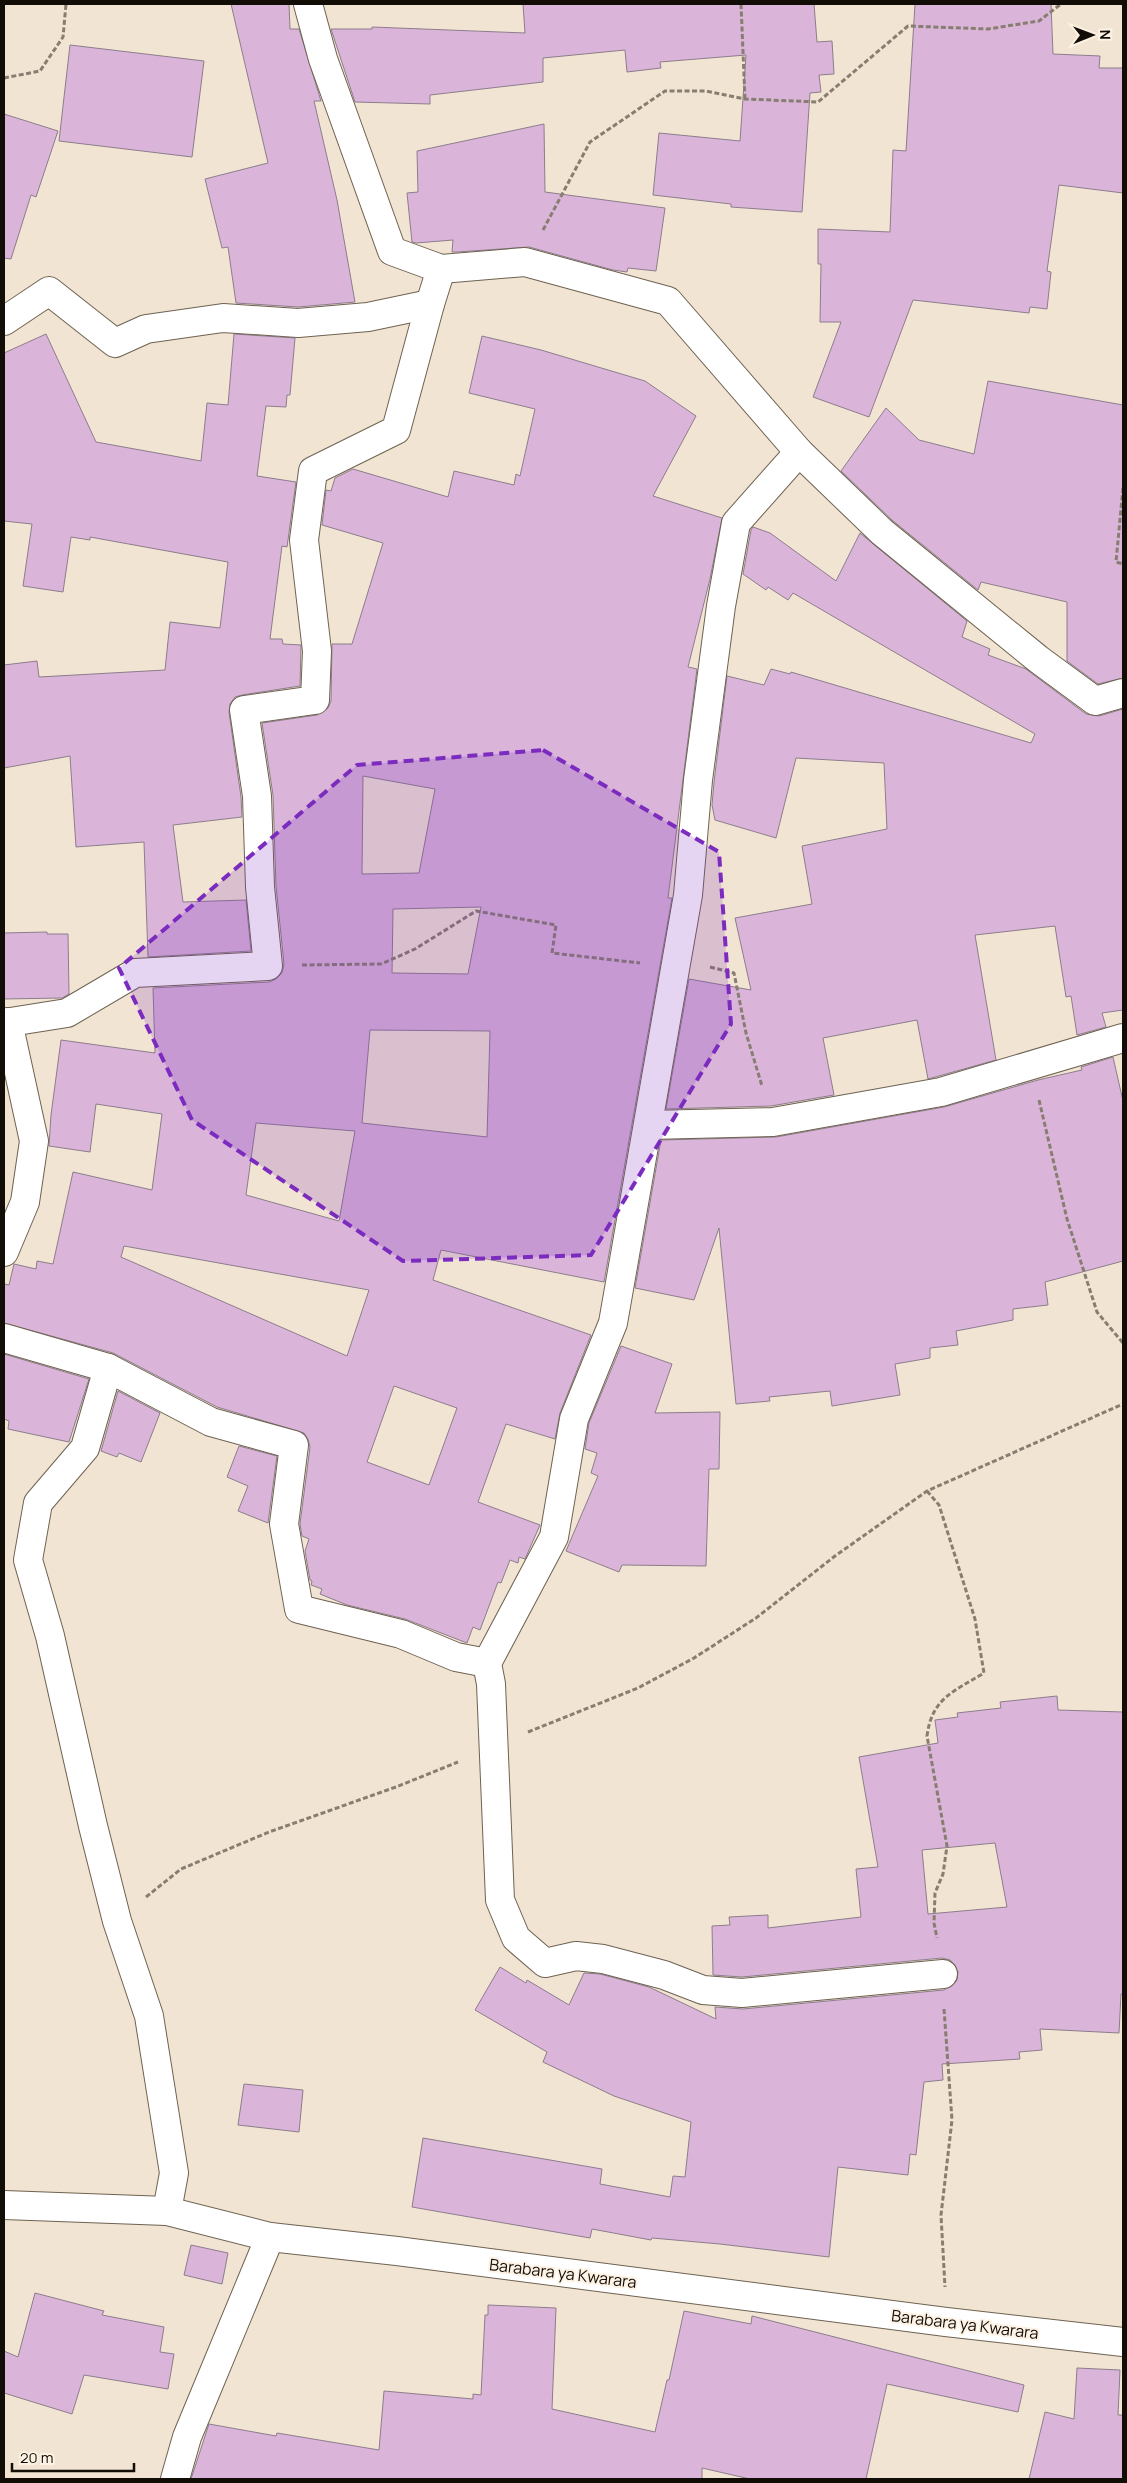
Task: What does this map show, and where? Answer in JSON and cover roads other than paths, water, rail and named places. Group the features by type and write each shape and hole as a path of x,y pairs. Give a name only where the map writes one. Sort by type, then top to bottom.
{"street":[{"path":"308,4 323,59 392,251 442,269 525,262 668,301 799,452 882,532 1038,659 1096,701 1123,694"},
{"path":"4,1252 25,1202 34,1141 6,1022 68,1013 134,974 268,966 260,886 258,796 244,710 316,700 317,651 304,540 313,470 396,430 430,304 442,269"},
{"path":"4,321 49,291 115,343 146,329 223,318 298,323 368,317 430,304"},
{"path":"799,452 736,523 721,606 698,780 688,895 613,1322 574,1419 554,1537 488,1663 500,1900 516,1938 545,1963 576,1956 603,1959 664,1975 703,1990 742,1993 943,1974"},
{"path":"649,1125 774,1122 941,1092 1123,1038"},
{"path":"4,1338 108,1368 211,1422 294,1445 284,1524 300,1609 401,1634 456,1657 488,1663"},
{"path":"108,1368 85,1448 38,1504 28,1560 50,1636 92,1826 116,1920 149,2016 174,2173 167,2211"},
{"name":"Barabara ya Kwarara","path":"4,2205 167,2211 270,2237 397,2251 946,2322 1123,2342"},
{"path":"175,2479 187,2438 270,2237"}]}
